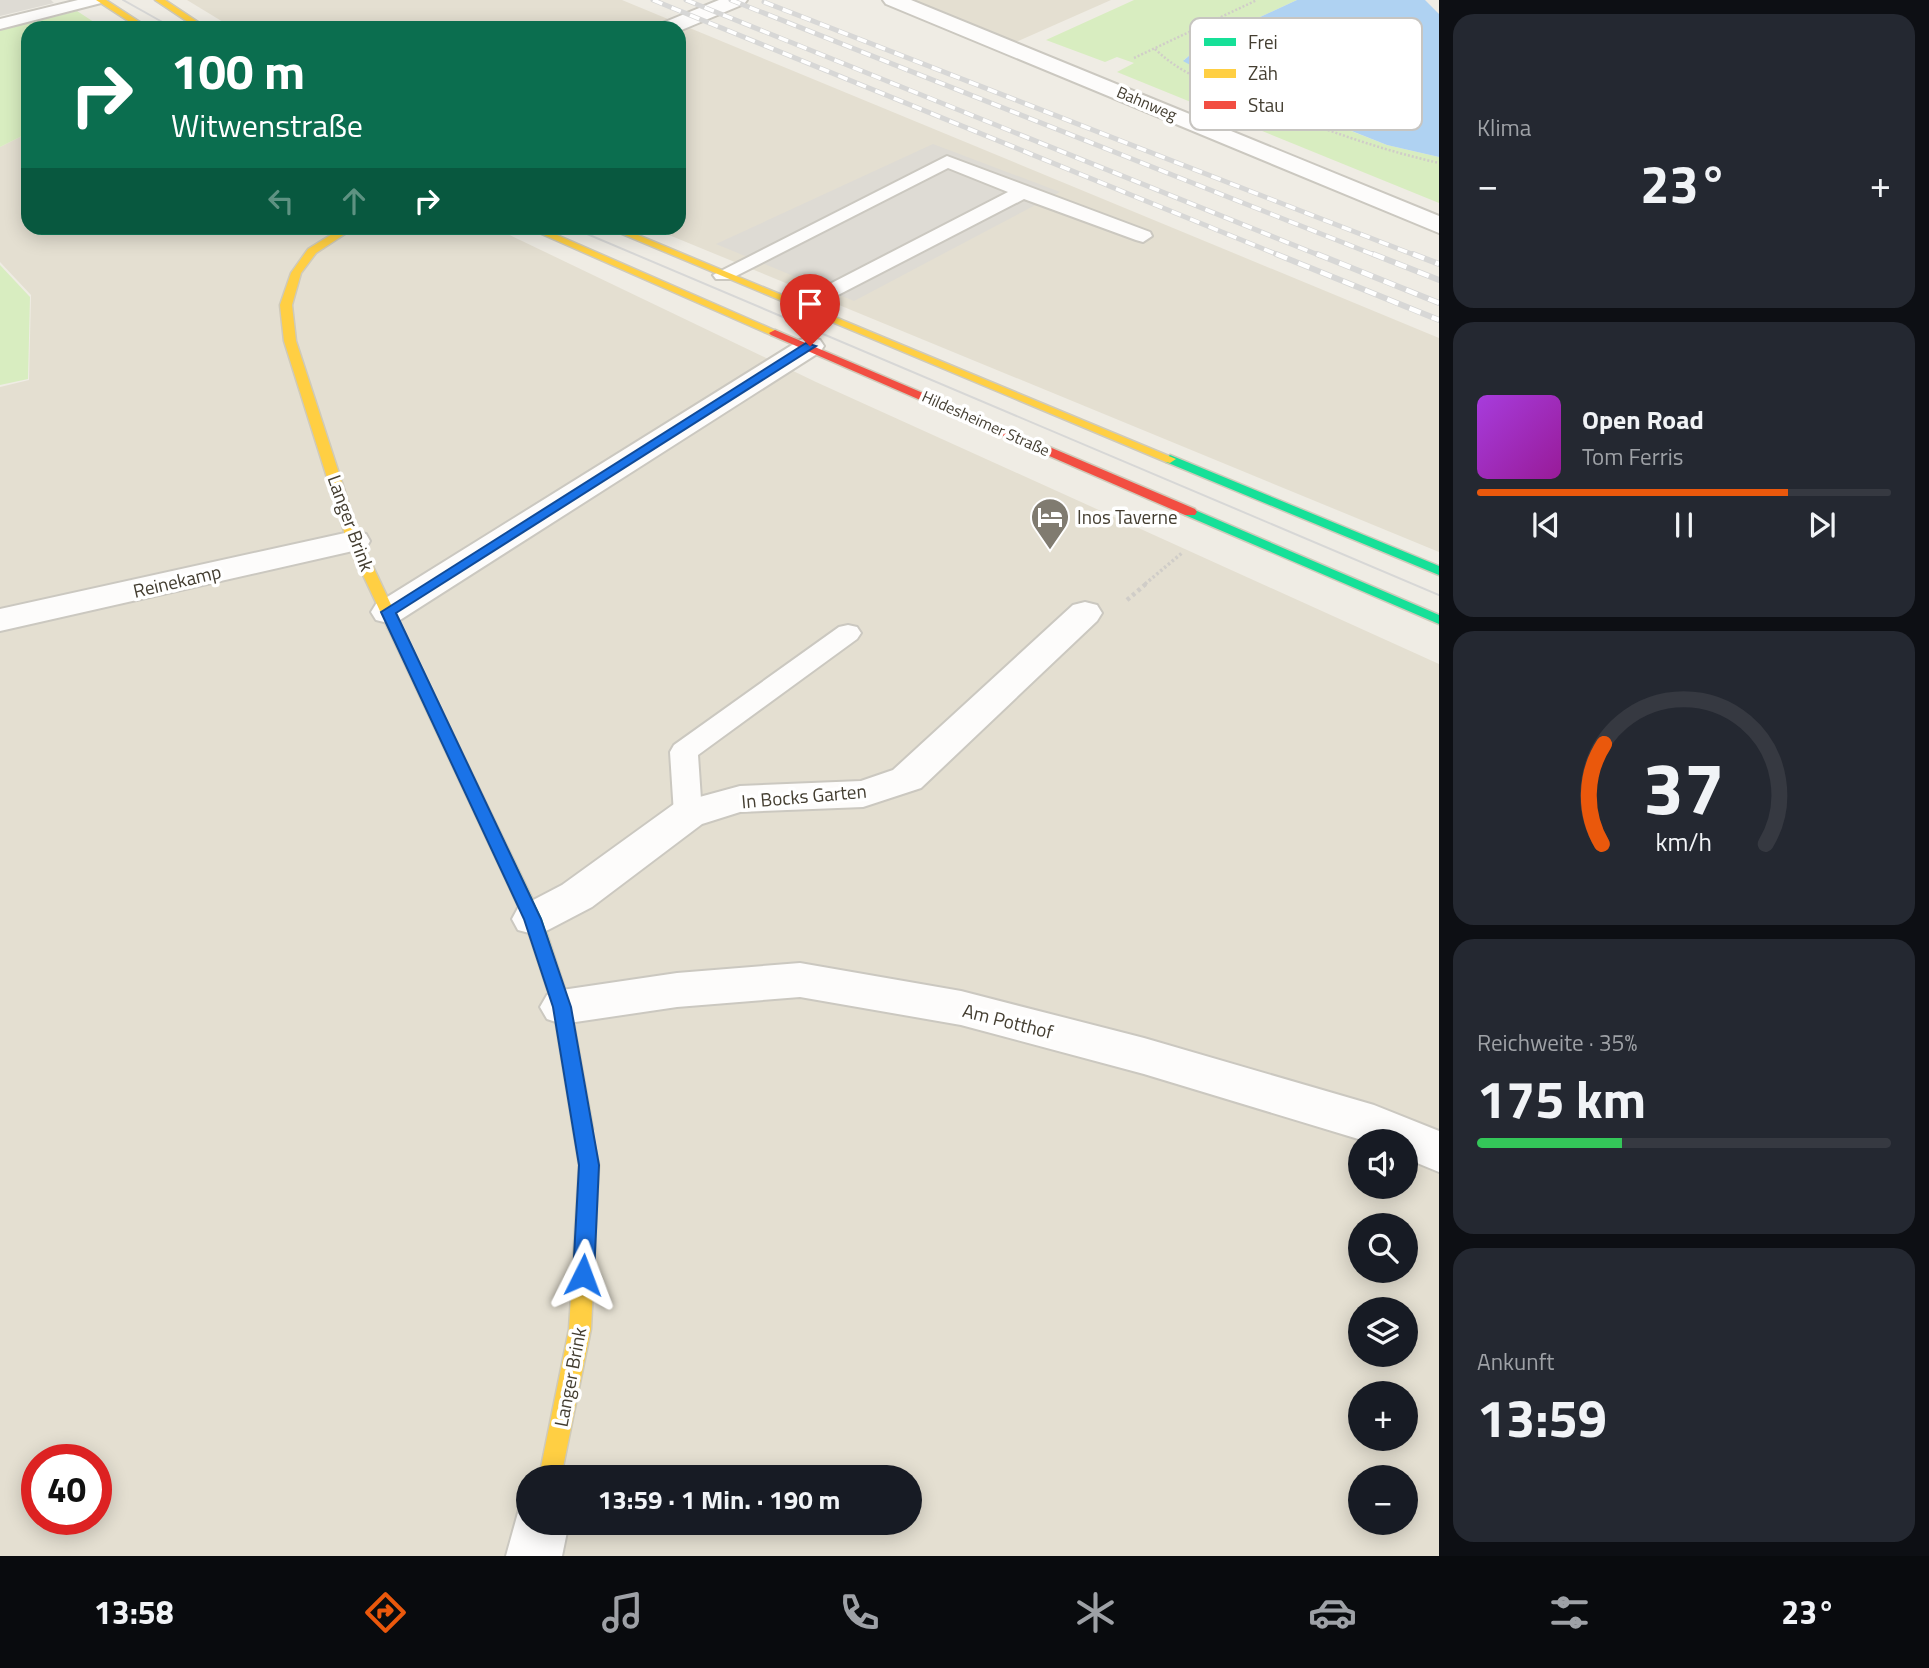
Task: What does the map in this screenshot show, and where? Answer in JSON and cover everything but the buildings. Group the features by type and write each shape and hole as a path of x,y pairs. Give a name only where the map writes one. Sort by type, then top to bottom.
{"street":[{"path":"98,0 133,21"},
{"path":"159,0 192,21"},
{"path":"684,21 737,0"},
{"name":"Bahnweg","path":"893,0 1190,122"},
{"name":"Bahnweg","path":"1208,130 1439,225"},
{"name":"Langer Brink","path":"338,235 312,251 296,273 286,305 290,341 354,541 533,919 562,1007 589,1165 580,1329 552,1465"},
{"name":"Hildesheimer Straße","path":"549,235 1439,620"},
{"name":"Hildesheimer Straße","path":"629,235 1439,571"},
{"path":"388,612 810,346"},
{"name":"Reinekamp","path":"0,620 354,541"},
{"name":"In Bocks Garten","path":"533,919 577,896 688,814 740,799 863,794 907,779 1086,613"},
{"name":"Am Potthof","path":"562,1007 677,990 800,980 961,1008 1144,1056 1374,1124 1439,1152"},
{"path":"534,1556 538,1535"}],"lane":[{"path":"0,24 98,0"},
{"path":"723,275 947,161 1143,236"},
{"path":"800,307 1023,192"},
{"path":"688,814 684,752 848,633"}],"path":[{"path":"1219,18 1258,0"},
{"path":"1190,32 1155,48 1176,69 1190,75"},
{"path":"1328,130 1400,155 1439,163"},
{"path":"1086,613 1113,612 1216,523"}],"shaded area":[{"path":"0,0 51,0 54,3 0,16"},
{"path":"187,0 622,0 673,21 222,21"},
{"path":"902,0 1111,0 1016,42"},
{"path":"686,26 1439,338 1439,552 669,235 686,235"},
{"path":"21,136 21,235 510,235 816,382 1439,664 1439,1556 0,1556 0,387 29,380 31,295 0,262 0,147"},
{"path":"933,144 1060,192 854,301 716,244"}],"green space":[{"path":"1134,0 1297,0 1258,18 1190,18 1190,55 1184,60 1190,64 1190,102 1117,72 1134,63 1117,57 1105,62 1046,40"},
{"path":"77,11 92,21 36,21"},
{"path":"21,25 21,136 0,147 0,30"},
{"path":"1260,130 1349,130 1387,145 1439,157 1439,203"},
{"path":"0,265 30,297 28,379 0,385"}],"water":[{"path":"1297,0 1425,0 1439,14 1439,157 1387,145 1349,130 1422,130 1422,18 1258,18"},
{"path":"1190,55 1190,65 1183,61"}],"tram line":[{"path":"123,0 160,21"},
{"path":"590,235 1439,595"}],"railway":[{"path":"653,0 1281,256"},
{"path":"686,0 1321,256"},
{"path":"731,0 1377,256"},
{"path":"764,2 1417,256"},
{"path":"1276,254 1439,320"},
{"path":"1317,254 1439,303"},
{"path":"1373,254 1439,280"},
{"path":"1413,254 1439,264"}],"traffic: fast":[{"path":"1170,459 1439,571"},
{"path":"1190,512 1439,620"},
{"path":"395,628 533,919 562,1007 583,1129"}],"traffic: slow":[{"path":"100,0 134,21"},
{"path":"159,0 192,21"},
{"path":"338,235 312,251 296,273 286,305 290,341 354,541 395,628"},
{"path":"549,235 775,333"},
{"path":"630,235 1170,459"},
{"path":"552,1465 580,1329 589,1165 583,1129"}],"traffic: jam":[{"path":"775,333 1190,512"}],"place":[{"name":"Inos Taverne","path":"1050,551"}],"route":[{"path":"583,1275 589,1165 562,1007 533,919 388,612 810,346"}]}
